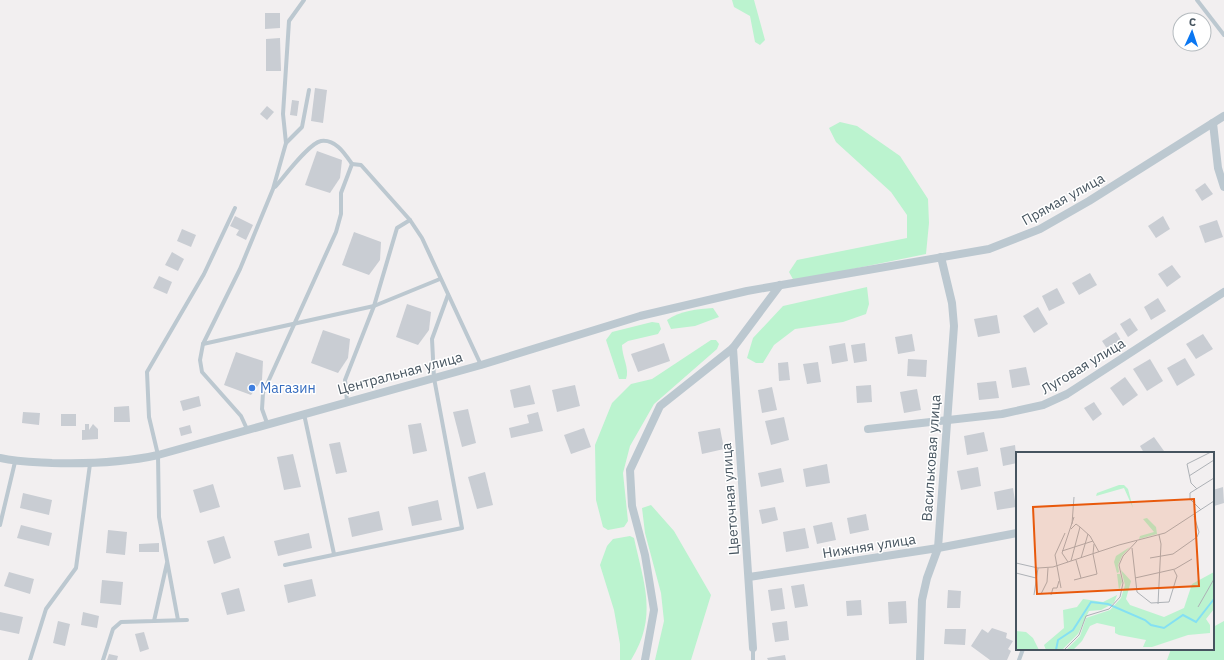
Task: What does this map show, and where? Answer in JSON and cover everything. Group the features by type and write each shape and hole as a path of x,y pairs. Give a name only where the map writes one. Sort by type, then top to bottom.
{"street":[{"name":"Прямая улица","path":"780,285 989,249 1040,229 1089,201 1224,116"},
{"path":"1213,123 1218,168 1224,188"},
{"name":"Васильковая улица","path":"920,660 922,600 927,578 938,548 946,420 954,326 952,303 941,257"},
{"path":"645,660 654,610 645,555 632,506 630,470 660,406 733,348 780,285"},
{"name":"Центральная улица","path":"0,458 15,462 90,464 131,461 158,455 267,423 480,365 640,316 780,285"},
{"name":"Луговая улица","path":"868,429 1002,414 1043,405 1067,394 1224,292"},
{"name":"Цветочная улица","path":"733,348 753,648"},
{"name":"Нижняя улица","path":"749,577 938,548 1016,532"}],"lane":[{"path":"247,429 241,416 202,372 200,360 203,344 240,269 273,189 286,143 283,114 289,22 304,0"},
{"path":"1197,0 1224,35"},
{"path":"286,143 302,127 309,90"},
{"path":"273,189 311,147 321,141 332,143 343,151 352,164 361,165 410,220 422,238 480,365"},
{"path":"267,423 262,408 263,393 336,232 341,214 341,193 352,164"},
{"path":"178,620 159,517 158,455 149,417 147,372 204,274 235,208"},
{"path":"347,401 345,380 374,306 397,228 410,220"},
{"path":"203,344 374,306 440,279"},
{"path":"285,565 462,528 434,378 432,339 448,294"},
{"path":"304,413 334,554"},
{"path":"0,525 15,462"},
{"path":"30,660 46,609 76,568 90,464"},
{"path":"154,621 168,560"},
{"path":"103,660 113,629 121,622 187,620"},
{"path":"753,648 753,660"},
{"path":"1019,660 1023,650"}],"green space":[{"path":"732,0 754,0 765,40 760,45 755,42 750,16 734,7"},
{"path":"840,122 857,126 900,156 928,199 929,223 926,254 794,281 789,272 797,260 907,238 907,215 891,192 836,142 829,128"},
{"path":"867,287 869,304 866,314 843,322 795,329 774,345 763,363 756,363 747,358 753,338 783,306"},
{"path":"713,308 719,317 695,326 671,329 667,320 677,314"},
{"path":"652,322 659,323 661,329 658,334 628,341 622,345 627,375 626,379 619,379 606,340 612,332"},
{"path":"711,340 716,340 719,344 717,349 654,404 630,446 623,473 628,521 624,527 608,530 603,527 596,500 595,445 612,403 631,384 652,379"},
{"path":"651,505 674,531 711,595 691,660 655,660 664,621 661,593 645,533 642,508"},
{"path":"630,536 634,538 642,570 645,585 646,615 644,629 639,644 631,660 620,660 620,644 614,610 600,565 607,546 613,539"},
{"path":"1224,621 1224,660 1167,660 1171,650 1214,650 1214,626"}],"building":[{"path":"265,13 280,13 280,28 265,29"},
{"path":"280,38 281,71 266,71 266,39"},
{"path":"315,88 327,90 323,123 311,121"},
{"path":"292,100 299,101 297,116 290,115"},
{"path":"267,106 274,112 267,120 260,114"},
{"path":"317,151 342,160 340,178 330,193 305,185"},
{"path":"1205,183 1213,194 1202,201 1195,190"},
{"path":"235,216 253,225 246,240 236,235 239,230 230,226"},
{"path":"1163,216 1170,229 1156,238 1148,226"},
{"path":"1217,220 1223,237 1205,243 1199,226"},
{"path":"182,229 196,235 191,247 177,241"},
{"path":"354,232 381,242 380,260 369,275 342,265"},
{"path":"172,252 184,259 178,271 165,265"},
{"path":"1172,265 1181,277 1167,287 1158,274"},
{"path":"1090,273 1097,285 1079,295 1072,283"},
{"path":"159,276 172,282 167,294 153,288"},
{"path":"1057,288 1065,303 1049,311 1042,296"},
{"path":"1158,298 1166,311 1151,320 1144,307"},
{"path":"407,304 431,312 429,330 418,345 396,337"},
{"path":"1038,307 1048,324 1034,333 1023,316"},
{"path":"997,315 1000,333 978,337 974,319"},
{"path":"1130,318 1138,330 1128,337 1120,324"},
{"path":"323,330 350,339 348,358 338,373 311,363"},
{"path":"1116,332 1124,345 1110,353 1102,341"},
{"path":"912,334 915,351 898,354 895,337"},
{"path":"1203,334 1213,349 1196,359 1186,344"},
{"path":"664,343 670,361 638,372 631,354"},
{"path":"845,343 848,361 832,364 829,346"},
{"path":"865,343 867,361 854,363 851,345"},
{"path":"236,352 263,361 262,380 251,395 224,385"},
{"path":"1185,358 1195,375 1177,386 1167,368"},
{"path":"908,359 927,360 926,377 907,376"},
{"path":"1150,359 1163,381 1147,391 1133,369"},
{"path":"788,362 790,380 779,381 778,363"},
{"path":"818,362 821,382 807,384 803,364"},
{"path":"1026,367 1030,385 1012,388 1009,370"},
{"path":"1125,377 1138,395 1123,406 1110,388"},
{"path":"996,381 999,398 979,400 977,383"},
{"path":"530,385 535,404 514,408 510,390"},
{"path":"575,385 580,406 557,412 552,390"},
{"path":"871,385 872,402 857,403 856,386"},
{"path":"772,387 777,410 762,413 758,390"},
{"path":"917,389 921,410 904,413 900,392"},
{"path":"199,396 201,406 183,411 180,401"},
{"path":"1094,402 1102,414 1093,421 1084,408"},
{"path":"129,406 130,422 114,422 114,407"},
{"path":"468,409 476,443 462,447 453,412"},
{"path":"23,412 40,413 39,425 22,423"},
{"path":"538,412 543,431 511,438 509,428 529,423 527,415"},
{"path":"61,414 76,414 76,426 61,426"},
{"path":"784,417 789,440 771,445 765,421"},
{"path":"421,423 427,451 413,454 408,425"},
{"path":"85,424 89,424 89,430 93,424 98,429 98,439 82,440 82,430 85,430"},
{"path":"190,425 192,433 181,436 179,428"},
{"path":"584,428 591,447 571,454 564,435"},
{"path":"720,428 724,449 702,454 698,432"},
{"path":"984,432 988,451 967,455 964,436"},
{"path":"1154,437 1164,451 1143,452 1140,446"},
{"path":"340,442 347,472 336,474 329,444"},
{"path":"1015,445 1016,463 1003,466 1000,448"},
{"path":"293,454 301,487 284,490 277,457"},
{"path":"827,464 830,483 806,487 803,469"},
{"path":"978,467 981,486 961,490 957,471"},
{"path":"781,468 784,482 761,487 758,473"},
{"path":"485,472 493,505 477,509 468,477"},
{"path":"213,484 220,507 200,513 193,490"},
{"path":"1223,487 1224,503 1214,506 1214,490"},
{"path":"1013,488 1016,507 997,510 994,492"},
{"path":"23,493 52,500 49,515 20,508"},
{"path":"438,500 442,520 412,526 408,507"},
{"path":"775,507 778,520 762,524 759,510"},
{"path":"379,511 383,530 352,537 348,518"},
{"path":"866,514 869,530 850,534 847,518"},
{"path":"832,522 836,540 817,544 813,526"},
{"path":"21,525 52,533 49,546 17,538"},
{"path":"805,528 809,548 786,552 783,532"},
{"path":"108,530 127,532 125,555 106,553"},
{"path":"309,533 312,548 278,556 274,541"},
{"path":"224,536 231,558 214,564 207,541"},
{"path":"159,543 159,552 139,552 139,544"},
{"path":"9,572 34,579 30,594 4,586"},
{"path":"312,579 316,596 288,603 284,585"},
{"path":"102,580 123,582 121,605 100,603"},
{"path":"804,584 808,606 795,608 791,586"},
{"path":"239,588 245,611 227,615 221,593"},
{"path":"782,588 785,609 771,611 768,590"},
{"path":"948,590 961,591 960,608 947,608"},
{"path":"861,600 862,615 847,616 846,601"},
{"path":"906,601 907,623 889,624 888,602"},
{"path":"0,612 23,617 19,634 0,630"},
{"path":"83,612 99,616 97,628 81,625"},
{"path":"58,621 70,624 65,646 53,643"},
{"path":"787,621 789,640 775,642 772,623"},
{"path":"992,628 1007,633 1006,638 1013,641 1008,649 1011,651 1007,660 990,660 971,646 982,629 988,633"},
{"path":"945,629 966,629 965,645 944,644"},
{"path":"144,632 149,649 140,652 135,634"},
{"path":"109,654 118,656 117,660 107,660"},
{"path":"785,655 786,660 768,660 767,658"}],"place":[{"name":"Магазин","path":"252,388"}]}
